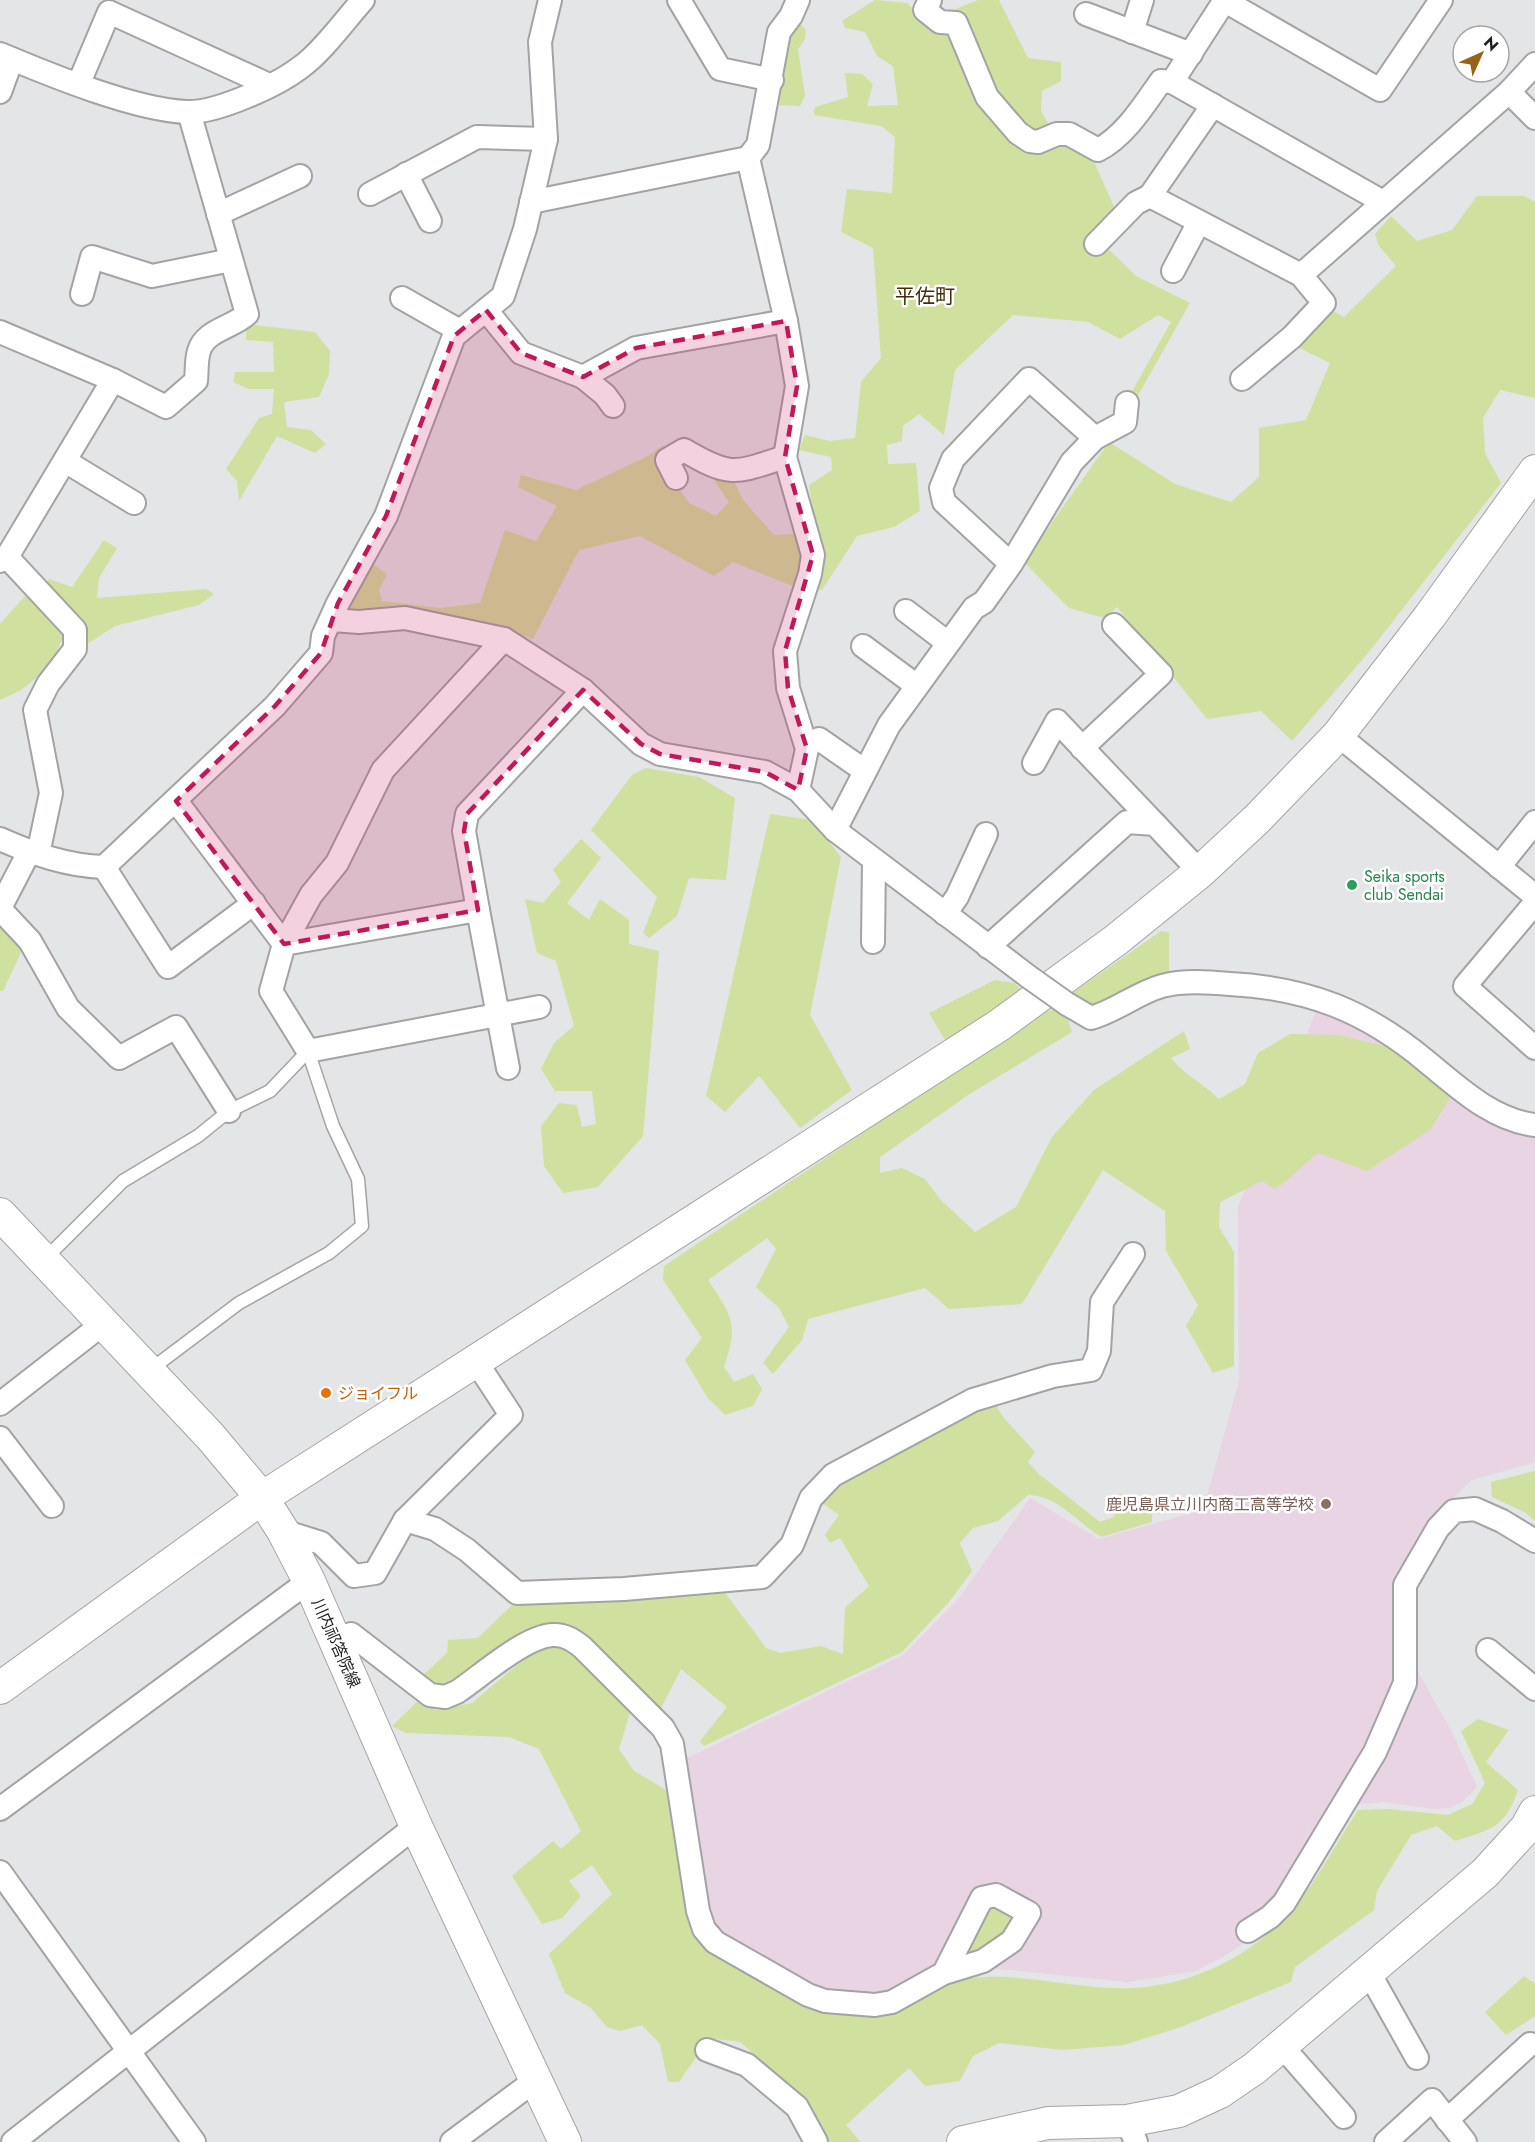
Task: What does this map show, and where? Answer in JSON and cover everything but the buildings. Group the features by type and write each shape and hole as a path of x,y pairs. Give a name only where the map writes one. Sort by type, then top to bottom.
{"street":[{"path":"0,92 6,56 147,106 189,112 220,106 269,86 302,67 363,0"},
{"path":"0,839 34,853 77,866 104,867 275,706 321,653 323,636 338,603 386,516 454,336 503,296 531,202 546,139 540,42 550,0"},
{"path":"679,0 720,69 772,80"},
{"path":"531,202 748,158 758,144 772,80 779,32 791,16 798,0"},
{"path":"930,0 925,10 940,22 956,23 987,97 1018,133 1029,141 1038,142 1057,134 1069,134 1098,150 1108,145 1140,111 1161,81 1173,82 1383,202"},
{"path":"1132,32 1142,0"},
{"path":"1173,82 1225,0 1380,90 1441,0"},
{"path":"79,83 108,12 269,86"},
{"path":"1086,14 1191,54"},
{"path":"1301,275 1509,92 1535,64"},
{"path":"1509,92 1535,118"},
{"path":"1096,244 1136,203 1150,196 1213,105"},
{"path":"0,332 113,380 166,407 196,381 198,352 207,337 238,322 247,314 189,112"},
{"path":"370,194 477,137 546,139"},
{"path":"748,158 786,321 797,386 785,457 813,555 810,574 785,651 788,688 807,749 798,790"},
{"path":"406,174 430,221"},
{"path":"218,214 300,176"},
{"path":"1150,196 1301,275 1323,303 1292,337 1242,380"},
{"path":"1173,271 1199,222"},
{"path":"81,294 92,258 152,276 231,260"},
{"path":"402,298 460,332"},
{"path":"486,310 521,353 583,377 605,395 613,406"},
{"path":"583,377 636,348 786,321"},
{"path":"1011,564 944,502 941,488 953,459 1029,379 1095,438"},
{"path":"113,380 4,559 75,630 75,649 48,684 35,710 51,793 34,853 0,908 30,941 68,1008 119,1058 176,1027 229,1111"},
{"path":"835,830 889,725 974,608 984,602 1011,564 1072,462 1095,438 1125,422 1126,402"},
{"path":"676,478 667,460 684,450 712,467 740,471 785,457"},
{"path":"65,461 134,503"},
{"path":"0,1688 262,1498 998,1026 1116,940 1200,872 1257,819 1338,735 1430,616 1535,471"},
{"path":"906,611 948,643"},
{"path":"332,620 359,622 405,618 504,639 583,690 642,744 660,754 765,772 798,790 835,830 874,861 1029,977 1091,1018 1162,986 1208,982 1263,986 1307,995 1342,1007 1382,1027 1461,1089 1495,1112 1535,1125"},
{"path":"1082,748 1161,674 1114,625"},
{"path":"504,639 383,770 337,863 311,896 284,944 271,991 308,1051 538,1007"},
{"path":"863,646 917,686"},
{"path":"508,1068 464,831 467,814 583,690"},
{"path":"1034,763 1057,721 1200,872"},
{"path":"1338,735 1535,896"},
{"path":"819,739 865,771"},
{"path":"176,801 284,944"},
{"path":"988,947 1127,822 1155,824"},
{"path":"1499,867 1535,822"},
{"path":"945,914 957,897 986,834"},
{"path":"873,942 874,861"},
{"path":"104,867 168,967 254,903"},
{"path":"1535,903 1465,986 1535,1048"},
{"path":"284,944 478,910"},
{"name":"川内祁答院線","path":"0,1214 150,1370 262,1498 283,1531 309,1581 416,1826 565,2142"},
{"path":"405,1520 435,1529 467,1550 518,1593 624,1589 762,1577 792,1545 811,1498 833,1475 974,1400 1053,1376 1091,1370 1099,1351 1102,1302 1133,1254"},
{"path":"0,1404 104,1323"},
{"path":"283,1531 321,1543 354,1576 375,1573 405,1520 511,1415 475,1360"},
{"path":"0,1438 52,1506"},
{"path":"1248,1931 1270,1917 1284,1903 1375,1752 1405,1683 1405,1585 1438,1528 1454,1511 1475,1509 1502,1521 1535,1541"},
{"path":"0,1809 309,1581"},
{"path":"336,1641 351,1634 430,1695 445,1697 457,1692 532,1640 553,1635 569,1638 582,1647 663,1728 672,1744 698,1911 704,1929 715,1942 808,1995 825,2001 875,2005 891,2002 944,1973"},
{"path":"1488,1650 1535,1689"},
{"path":"963,2142 1048,2123 1132,2131 1220,2092 1281,2045 1485,1873 1532,1825"},
{"path":"13,2142 416,1826"},
{"path":"0,1872 194,2142"},
{"path":"1368,1971 1417,2058"},
{"path":"1447,2120 1530,2044"},
{"path":"1281,2045 1344,2117"},
{"path":"707,2050 747,2065 797,2107 816,2142"},
{"path":"452,2142 537,2079"},
{"path":"1386,2142 1432,2100 1465,2142"}],"lane":[{"path":"44,1260 123,1181 198,1136 229,1111 270,1091 308,1051 333,1126 358,1179 362,1226 329,1253 239,1304 150,1370"}],"highlighted area":[{"path":"486,310 521,353 583,377 636,348 786,321 797,386 785,457 813,555 785,651 788,688 807,749 798,790 765,772 660,754 641,744 583,690 467,814 464,831 478,910 284,944 176,801 275,706 321,653 338,603 386,516 454,336"}],"shaded area":[{"name":"鹿児島県立川内商工高等学校","path":"1318,1006 1354,1019 1535,1131 1535,1462 1472,1480 1436,1514 1400,1640 1452,1732 1477,1787 1462,1802 1449,1808 1434,1809 1384,1802 1353,1805 1267,1926 1228,1954 1196,1971 1127,1982 990,1968 996,1887 976,1887 936,1968 883,1996 814,1989 728,1939 716,1928 707,1914 685,1759 903,1655 959,1598 1030,1498 1099,1539 1203,1510 1239,1381 1238,1207"}],"green space":[{"path":"875,0 907,3 931,27 949,32 1008,135 1066,142 1095,164 1116,211 1094,235 1136,276 1190,303 1136,399 1130,395 1171,322 1158,315 1120,339 1088,322 1013,315 955,370 944,435 919,414 903,426 902,441 887,445 888,464 916,463 920,511 894,527 857,536 822,590 790,585 733,562 714,576 640,536 579,550 533,639 485,625 439,616 343,611 371,563 387,574 379,590 382,601 440,608 480,603 505,530 536,541 557,506 518,487 521,475 576,490 648,456 663,445 668,451 661,463 689,503 716,516 729,502 709,473 732,477 743,500 774,535 816,533 809,485 832,470 831,457 799,450 805,435 830,441 855,438 861,382 881,358 873,248 841,232 847,189 892,193 895,137 881,126 814,115 815,107 848,97 845,73 862,74 873,84 867,106 898,105 893,66 877,56 865,32 845,28 842,21"},
{"path":"978,0 999,0 1028,58 1061,62 1061,81 1042,91 1041,111 1049,125 1035,134 991,92 946,13"},
{"path":"798,22 806,30 805,39 798,49 805,95 800,106 774,105 784,36"},
{"path":"1477,196 1524,196 1535,202 1535,398 1500,390 1483,418 1485,453 1501,483 1368,653 1292,741 1261,711 1207,719 1117,607 1104,618 1069,608 1024,562 1109,442 1175,484 1231,502 1259,477 1259,428 1306,420 1330,363 1295,346 1329,309 1344,317 1396,266 1379,246 1375,234 1391,216 1417,241 1452,230"},
{"path":"246,324 315,332 330,351 329,374 319,397 284,402 287,427 311,430 326,444 315,453 277,436 239,501 237,481 226,469 259,418 272,414 274,389 249,389 233,382 235,372 274,372 273,342 246,340"},
{"path":"104,540 117,548 99,578 97,598 206,589 214,594 199,605 115,626 84,646 68,603 45,586 49,579 72,587"},
{"path":"25,596 56,622 63,636 51,666 21,690 0,700 0,624"},
{"path":"646,768 699,777 735,798 726,880 689,878 677,916 649,938 643,933 657,897 591,830 632,775"},
{"path":"770,814 812,820 841,857 810,1015 852,1090 800,1128 759,1076 725,1112 706,1096"},
{"path":"581,839 601,858 567,903 589,920 600,899 629,920 629,944 659,951 643,1136 598,1187 563,1193 544,1166 541,1126 559,1103 577,1105 582,1127 596,1124 592,1091 555,1091 541,1069 554,1043 574,1026 556,961 537,953 525,899 543,903 561,882 553,870"},
{"path":"0,923 23,948 3,991 0,991"},
{"path":"1161,931 1169,932 1169,978 1141,980 1090,1008 1071,994"},
{"path":"995,980 1014,983 1027,995 945,1040 929,1013"},
{"path":"1056,1009 1068,1020 1072,1032 968,1095 880,1157 880,1173 902,1168 925,1179 940,1199 975,1232 1016,1207 1052,1137 1094,1090 1184,1031 1190,1049 1171,1058 1182,1070 1219,1099 1245,1084 1258,1053 1290,1034 1339,1035 1388,1047 1453,1093 1431,1129 1367,1171 1318,1153 1275,1189 1262,1181 1220,1202 1219,1227 1234,1252 1234,1366 1213,1373 1186,1326 1198,1305 1166,1251 1165,1211 1103,1170 1022,1304 949,1309 925,1288 808,1319 802,1340 773,1374 763,1363 789,1327 779,1308 756,1287 776,1249 767,1238 708,1280 723,1303 731,1321 731,1341 724,1367 734,1382 753,1374 762,1389 753,1406 725,1415 707,1397 685,1360 702,1338 663,1280 664,1266 1042,1013"},
{"path":"995,1402 1002,1416 1035,1452 1028,1462 1039,1474 1100,1522 1114,1517 1120,1494 1152,1503 1152,1522 1101,1537 1058,1504 1038,1496 1028,1495 998,1521 973,1528 960,1543 972,1571 949,1602 902,1652 704,1746 700,1741 727,1707 681,1669 659,1712 571,1630 447,1687 432,1686 422,1676 447,1653 448,1640 478,1638 513,1604 573,1596 723,1590 766,1648 780,1653 821,1646 843,1654 845,1608 869,1586 840,1538 830,1543 825,1535 839,1515 821,1502 835,1486 969,1410"},
{"path":"1535,1471 1535,1521 1526,1513 1492,1497 1491,1482"},
{"path":"557,1646 574,1653 631,1709 619,1749 634,1771 668,1791 690,1917 845,2013 914,1990 985,1977 1130,1988 1153,1986 1198,1975 1240,1954 1277,1926 1302,1898 1319,1874 1358,1810 1389,1809 1448,1815 1472,1804 1485,1783 1461,1731 1478,1719 1509,1730 1486,1762 1518,1790 1502,1820 1488,1830 1455,1841 1437,1826 1411,1835 1377,1891 1374,1910 1295,1967 1291,1982 1181,2027 1124,2045 1063,2050 999,2043 973,2056 960,2081 925,2086 909,2068 846,2125 861,2142 824,2142 802,2102 770,2068 740,2042 709,2038 679,2082 668,2082 660,2044 642,2025 620,2031 607,2027 591,2008 565,1993 549,1954 612,1894 592,1865 569,1881 581,1896 562,1918 542,1924 512,1876 553,1841 561,1849 581,1831 539,1749 509,1737 406,1733 392,1726 419,1700 436,1710 472,1703 537,1648"},
{"path":"996,1903 1014,1917 996,1941 970,1954 967,1950 987,1909"},
{"path":"1524,1976 1535,1984 1535,2016 1506,2035 1485,2012"}],"place":[{"name":"Seika sports club Sendai","path":"1352,885"},
{"name":"ジョイフル","path":"326,1393"},
{"name":"鹿児島県立川内商工高等学校","path":"1326,1504"}],"district":[{"name":"平佐町","path":"925,296"}]}
